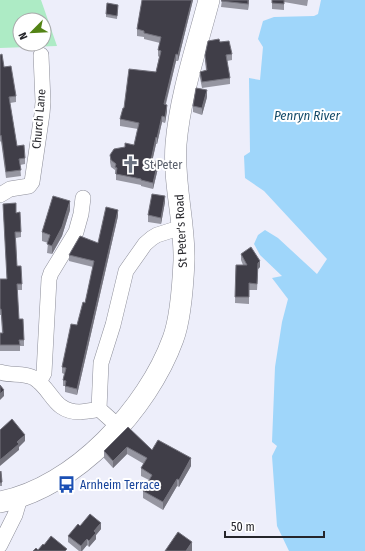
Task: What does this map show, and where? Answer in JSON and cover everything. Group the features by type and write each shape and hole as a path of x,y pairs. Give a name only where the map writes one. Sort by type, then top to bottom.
{"street":[{"name":"St Peter's Road","path":"10,500 45,487 88,458 110,436 152,381 173,338 182,294 184,260 176,166 176,143 184,94 209,0"},
{"name":"Church Lane","path":"0,195 10,189 29,186 32,182 43,108 41,55"},
{"path":"39,382 44,373 49,279 51,273 76,232 81,214 83,198"},
{"path":"99,409 101,362 113,325 126,271 145,244 152,238 182,227"},
{"path":"0,372 29,376 39,382 57,404 67,410 74,412 99,409"},
{"path":"99,409 118,426"},
{"path":"0,546 15,515 10,500"}],"green space":[{"path":"0,0 41,0 45,12 12,12 12,48 0,48"},
{"path":"52,32 57,46 52,46"}],"water":[{"name":"Penryn River","path":"321,0 365,0 365,551 289,551 277,526 272,456 277,446 272,442 275,367 282,322 288,299 272,278 282,276 260,255 254,244 258,235 265,230 278,238 317,274 327,259 264,191 245,178 244,156 250,152 249,78 260,80 263,47 258,39 263,21 274,17 314,16 318,14"}],"building":[{"path":"142,0 192,0 178,55 176,54 164,104 167,105 165,117 162,116 151,160 158,162 153,183 116,174 116,164 111,160 110,155 114,149 125,147 125,143 134,145 139,123 120,119 124,108 129,69 156,72 161,51 158,50 161,37 144,33 144,31 137,29"},
{"path":"248,0 248,4 221,1"},
{"path":"272,0 284,0 284,4 272,3"},
{"path":"107,3 118,5 117,16 106,14"},
{"path":"219,39 220,42 229,41 232,54 226,55 230,78 202,82 200,72 207,70 205,55 208,41"},
{"path":"2,54 4,67 11,66 16,96 9,97 17,146 24,145 25,158 19,159 21,170 6,172 1,135 0,136 0,55"},
{"path":"196,88 207,90 202,108 193,106"},
{"path":"152,194 165,196 161,218 148,215"},
{"path":"53,196 70,201 62,227 52,246 47,244 50,235 42,232"},
{"path":"16,203 16,213 20,212 21,232 15,232 17,266 21,266 22,284 17,284 19,319 23,319 24,340 19,340 20,345 0,345 0,333 3,333 0,309 0,279 7,279 3,204"},
{"path":"106,207 118,210 77,389 65,386 66,381 63,380 66,368 62,367 71,324 77,325 83,302 85,303 94,261 69,255 80,236 98,243"},
{"path":"251,247 260,261 258,263 257,284 249,283 249,297 235,297 236,265 247,265 241,254"},
{"path":"0,385 4,390 0,394"},
{"path":"12,419 25,435 17,442 19,444 0,460 0,430"},
{"path":"128,427 152,450 158,440 191,458 179,480 177,479 163,502 143,491 152,475 141,468 147,458 127,447 113,461 104,451"},
{"path":"1,471 2,482 0,483 0,472"},
{"path":"90,514 101,523 94,531 96,533 89,541 87,539 81,546 68,536 78,524 80,526"},
{"path":"178,532 192,542 186,551 165,551"},
{"path":"51,536 67,549 65,551 33,551 36,548 38,550 43,544 44,545"}],"place":[{"name":"St Peter","path":"131,165"},
{"name":"Arnheim Terrace","path":"67,485"}]}
